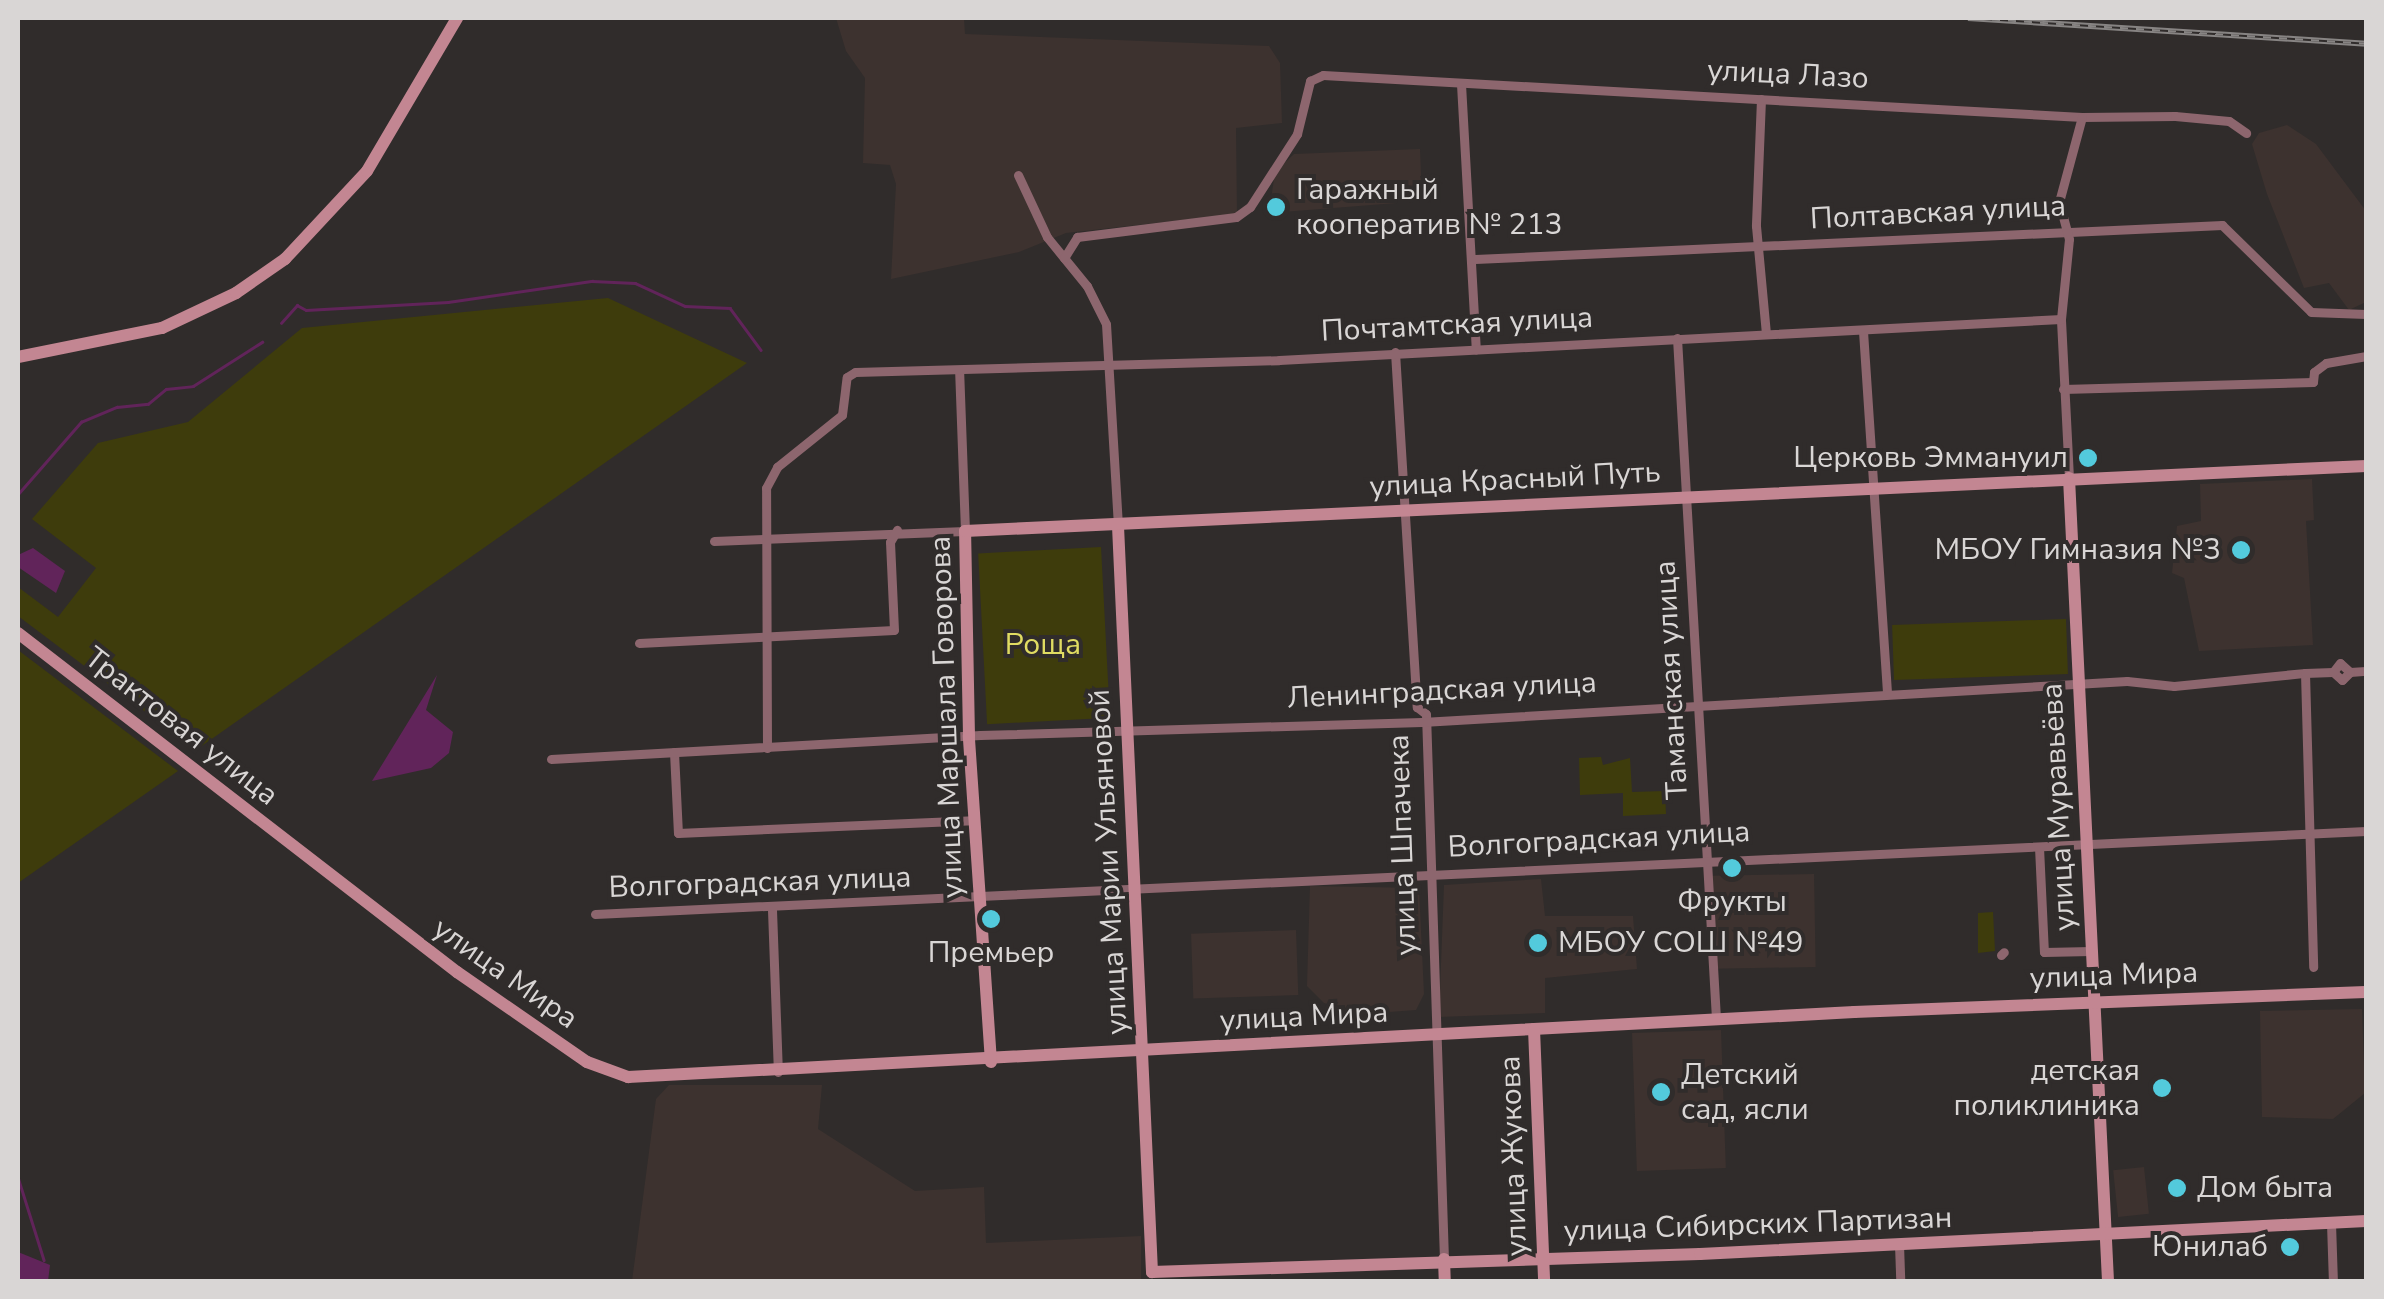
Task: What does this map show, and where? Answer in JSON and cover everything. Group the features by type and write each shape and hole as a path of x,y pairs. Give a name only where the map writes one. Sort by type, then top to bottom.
{"street":[{"path":"18,356 162,328 236,293 285,259 367,170 457,18"},
{"name":"улица Лазо","path":"1064,258 1077,237 1236,217 1250,208 1297,134 1310,81 1323,75 2082,117 2175,116 2229,121 2246,133"},
{"path":"1462,84 1475,259 1476,350"},
{"path":"1761,99 1760,247 1766,334"},
{"name":"улица Муравьёва","path":"2082,117 2060,194 2067,232 2061,319 2108,1282"},
{"name":"улица Марии Ульяновой","path":"1018,176 1047,238 1102,311 1111,364 1152,1272"},
{"name":"Полтавская улица","path":"1475,259 2222,225 2311,312 2366,314"},
{"name":"Почтамтская улица","path":"765,538 772,478 842,415 847,377 855,372 1476,350 2061,319"},
{"path":"1862,331 1887,694"},
{"name":"Таманская улица","path":"1677,338 1716,1019"},
{"name":"улица Шпачека","path":"1395,352 1417,707 1426,714 1422,722 1430,874 1432,1034 1445,1282"},
{"path":"2064,389 2313,382 2321,366 2366,356"},
{"name":"улица Маршала Говорова","path":"959,370 966,531 968,736 991,1062"},
{"name":"улица Красный Путь","path":"714,541 897,530 1118,526 2366,466"},
{"path":"638,643 894,630 890,542 897,530"},
{"path":"765,538 766,748"},
{"name":"Трактовая улица","path":"18,633 313,862"},
{"name":"Ленинградская улица","path":"551,758 968,736 1422,722 2078,685 2190,686 2305,673 2334,672 2342,680 2350,672 2366,672"},
{"path":"2305,673 2313,967"},
{"path":"1408,720 1417,707"},
{"path":"674,752 678,833 973,820"},
{"name":"Волгоградская улица","path":"594,914 772,910 1706,859 2366,832"},
{"path":"2039,847 2044,952 2092,950"},
{"name":"улица Мира","path":"313,862 457,972 601,1069 642,1078 991,1062 1142,1050 1716,1019 2366,992"},
{"path":"772,910 778,1072"},
{"name":"улица Жукова","path":"1534,1029 1544,1282"},
{"name":"улица Сибирских Партизан","path":"1152,1272 1899,1244 2366,1221"},
{"path":"2331,1223 2332,1282"},
{"path":"1899,1244 1900,1282"}],"shaded area":[{"path":"836,18 964,18 965,34 1269,46 1280,63 1282,123 1236,128 1237,214 1066,233 1019,252 891,279 896,184 890,165 863,163 865,78 846,51"},
{"path":"2287,125 2316,144 2366,211 2366,302 2349,310 2329,283 2304,288 2267,194 2252,144 2259,133"},
{"name":"Гаражный кооператив № 213","path":"1420,149 1422,201 1269,213 1275,172 1294,154"},
{"name":"МБОУ Гимназия №3","path":"2312,479 2314,520 2306,521 2313,645 2199,651 2184,578 2172,573 2177,526 2201,521 2200,484"},
{"path":"33,548 65,571 56,593 18,567 18,555"},
{"path":"437,675 426,710 453,732 449,753 431,768 372,781"},
{"path":"1814,874 1816,967 1713,969 1711,876"},
{"name":"МБОУ СОШ №49","path":"1541,879 1545,916 1633,916 1637,969 1545,978 1545,1013 1439,1017 1444,885"},
{"path":"1310,886 1419,888 1424,994 1416,1010 1362,1014 1324,1003 1307,986"},
{"path":"1296,930 1298,995 1193,999 1191,934"},
{"path":"2362,1009 2365,1093 2333,1119 2262,1117 2260,1011"},
{"path":"1721,1030 1726,1168 1637,1171 1632,1033"},
{"path":"669,1085 822,1085 818,1129 915,1191 984,1187 986,1243 1141,1236 1141,1281 632,1281 656,1099"},
{"path":"2144,1167 2149,1214 2118,1217 2113,1170"},
{"path":"18,1252 50,1265 48,1281 18,1281"}],"green space":[{"path":"608,298 747,363 196,750 18,616 18,587 58,617 96,568 32,519 98,443 188,422 302,328"},
{"name":"Роща","path":"1101,547 1110,718 987,724 978,553"},
{"path":"2066,619 2068,674 1894,680 1892,625"},
{"path":"18,650 178,771 18,883"},
{"path":"1601,757 1603,765 1630,758 1632,792 1665,791 1666,814 1623,816 1623,793 1580,795 1579,758"},
{"path":"1993,912 1995,951 1978,953 1978,913"}],"waterway":[{"path":"281,323 297,305 306,310 448,302 592,281 635,283 685,306 730,308 761,350"},
{"path":"18,494 81,422 117,407 148,404 166,389 193,386 262,342"},
{"path":"18,1177 44,1260"}],"railway":[{"path":"1968,18 2366,44"}],"place":[{"name":"Гаражный кооператив № 213","path":"1276,207"},
{"name":"Церковь Эммануил","path":"2088,458"},
{"name":"МБОУ Гимназия №3","path":"2241,550"},
{"name":"Фрукты","path":"1732,868"},
{"name":"Премьер","path":"991,919"},
{"name":"МБОУ СОШ №49","path":"1538,943"},
{"name":"детская поликлиника","path":"2162,1088"},
{"name":"Детский сад, ясли","path":"1661,1092"},
{"name":"Дом быта","path":"2177,1188"},
{"name":"Юнилаб","path":"2290,1247"}]}
